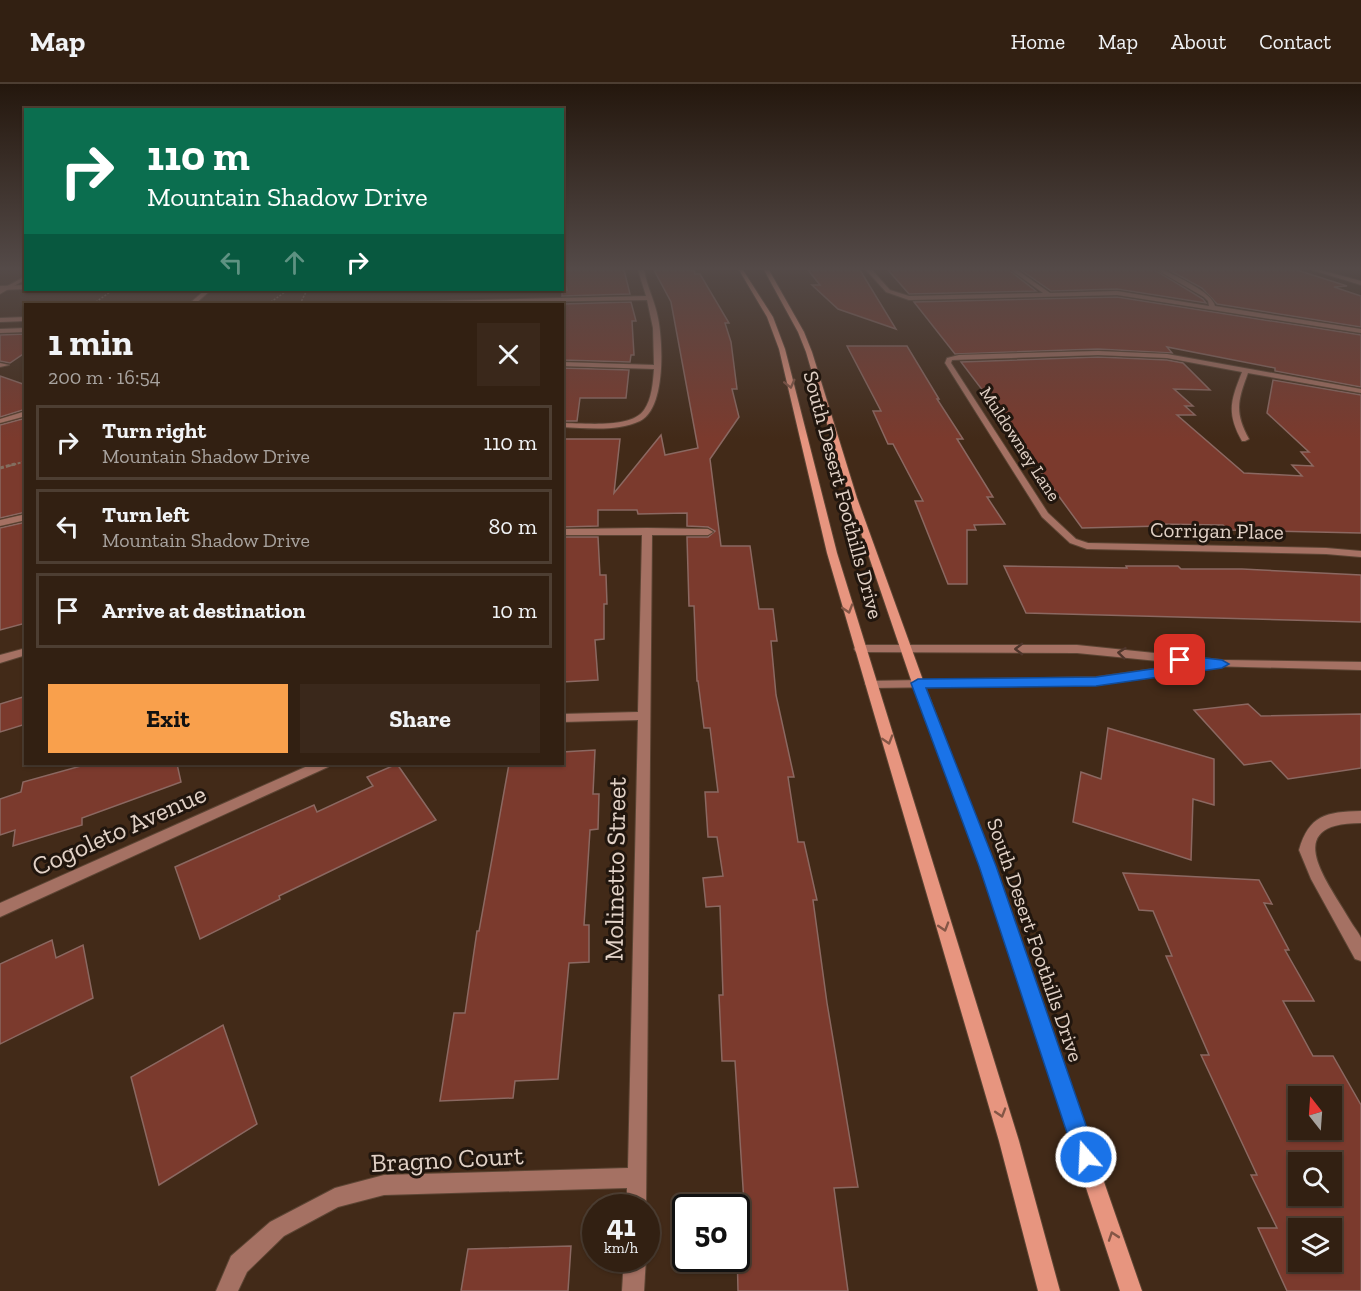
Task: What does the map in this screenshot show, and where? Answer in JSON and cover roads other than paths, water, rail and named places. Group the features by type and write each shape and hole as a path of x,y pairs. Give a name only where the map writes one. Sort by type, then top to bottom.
{"main road":[{"name":"South Desert Foothills Drive","path":"773,326 782,349 813,483 860,649 1009,1140 1049,1291"},
{"name":"South Desert Foothills Drive","path":"797,326 805,342 853,498 905,649 987,866 1131,1291"}],"street":[{"path":"564,424 616,424 634,421 648,411 657,366 656,326"},
{"path":"1332,326 1361,331"},
{"path":"0,330 24,330"},
{"name":"Muldowney Lane","path":"1073,541 1045,515 948,363 949,359 1129,353 1197,360 1246,369"},
{"path":"564,364 657,366"},
{"path":"1245,439 1234,420 1234,403 1246,369 1361,391"},
{"path":"0,421 24,414"},
{"path":"0,523 24,517"},
{"name":"Molinetto Street","path":"637,1194 647,531"},
{"path":"564,532 708,532"},
{"name":"Corrigan Place","path":"1073,541 1088,546 1326,551 1361,554"},
{"path":"860,649 1077,649 1222,664 1361,666"},
{"path":"0,658 24,652"},
{"path":"871,684 1096,681 1222,664"},
{"path":"564,718 644,716"},
{"name":"Cogoleto Avenue","path":"0,910 320,765"},
{"path":"1361,817 1326,821 1312,832 1306,849 1316,875 1361,954"},
{"name":"Bragno Court","path":"227,1291 239,1263 277,1230 335,1198 384,1185 638,1178"},
{"path":"633,1291 634,1272"}]}
